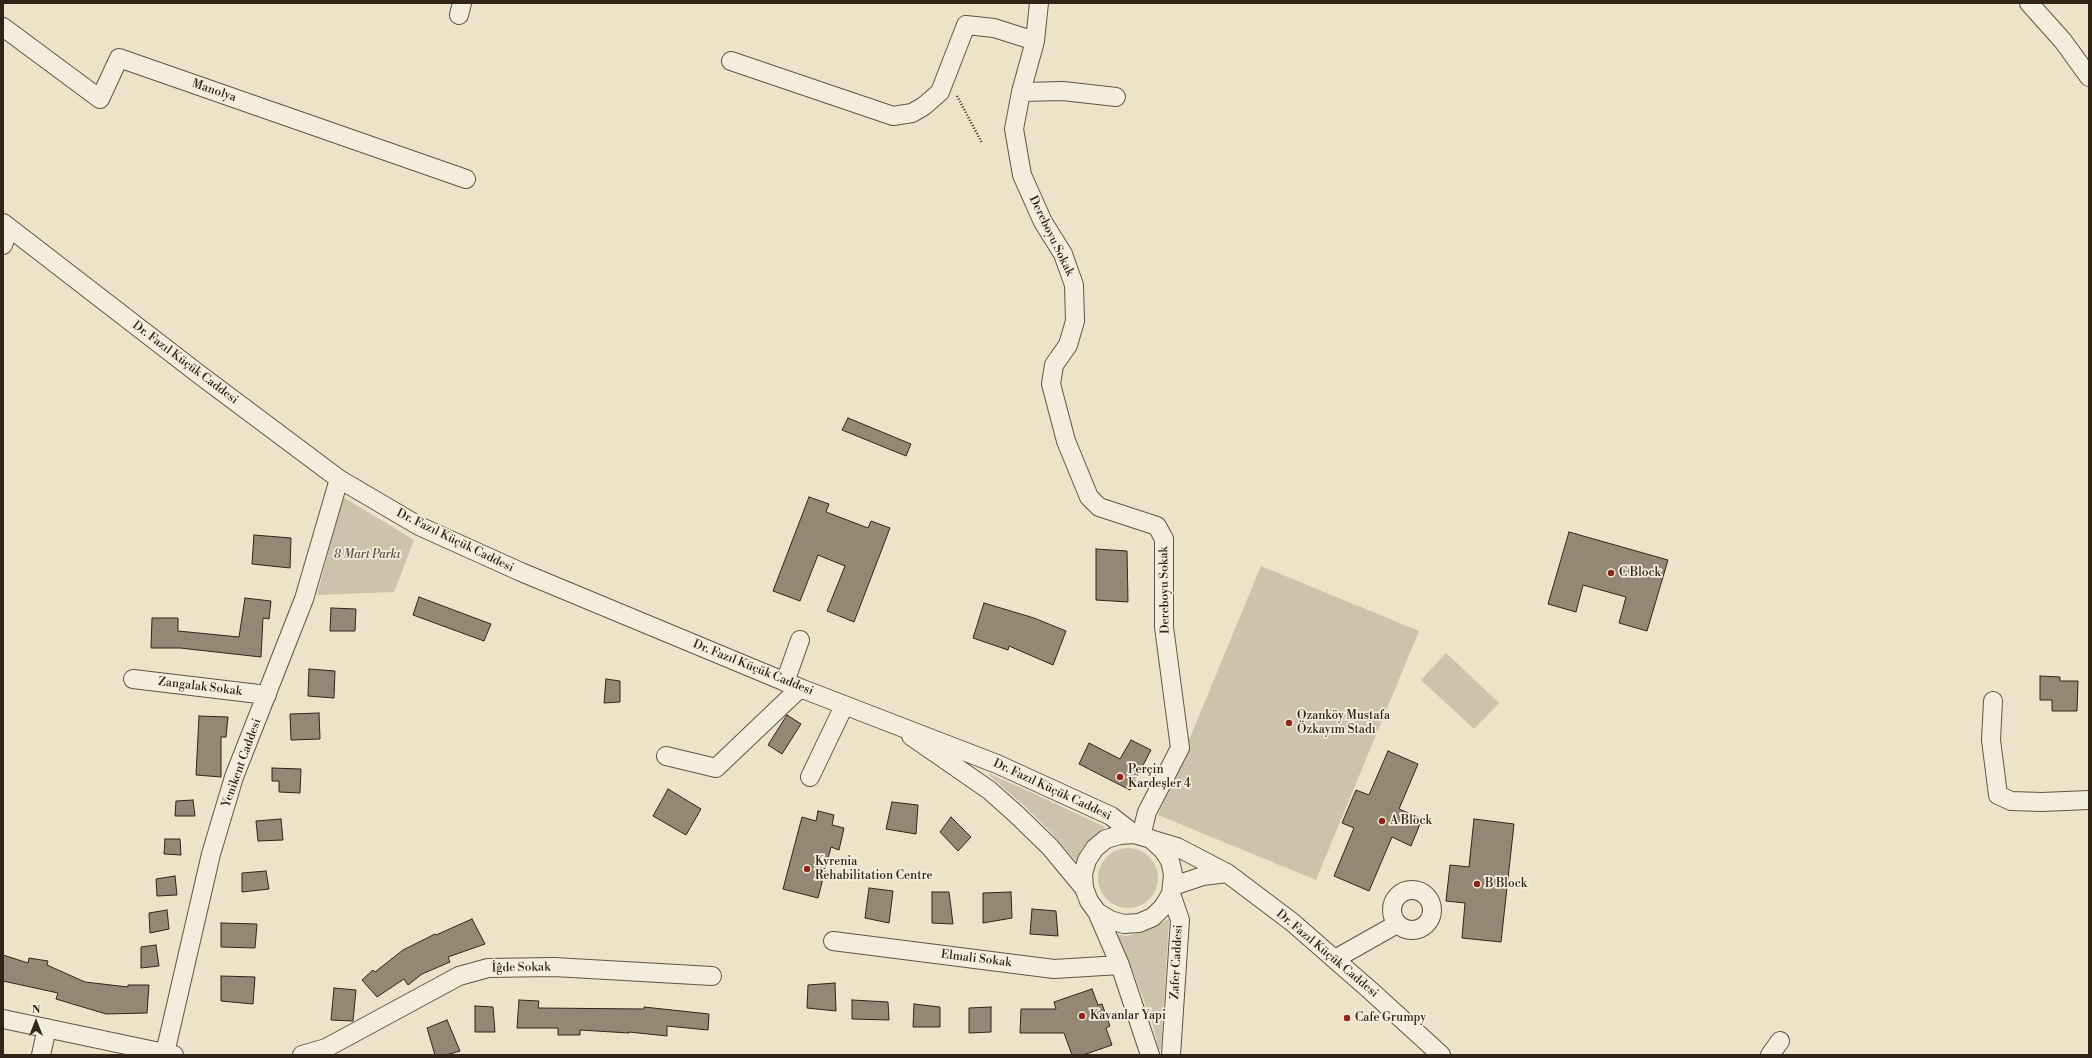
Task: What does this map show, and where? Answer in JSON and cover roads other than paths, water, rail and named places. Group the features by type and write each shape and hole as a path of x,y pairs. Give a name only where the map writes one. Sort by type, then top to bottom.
{"street":[{"name":"Dereboyu Sokak","path":"1039,3 1036,41 1021,92 1014,129 1022,175 1043,222 1063,254 1074,285 1075,321 1068,345 1054,365 1051,384 1066,441 1089,498 1099,508 1157,526 1164,539 1164,627 1180,748 1147,812 1142,837"},
{"path":"2029,3 2063,41 2089,77"},
{"path":"731,61 893,116 912,113 924,106 940,92 966,25 994,28 1036,41"},
{"name":"Manolya","path":"3,27 100,99 119,58 466,179"},
{"path":"1021,92 1063,91 1116,97"},
{"path":"3,245 6,226"},
{"name":"Dr. Fazıl Küçük Caddesi","path":"6,226 200,375 339,479 419,526 506,566 793,685 997,764 1111,816 1142,837 1177,847 1227,873 1292,922 1441,1055"},
{"name":"Yenikent Caddesi","path":"169,1054 211,854 234,777 304,599 339,479"},
{"path":"666,756 716,768 793,685 800,640"},
{"name":"Zangalak Sokak","path":"134,679 267,695"},
{"path":"1993,701 1991,740 1998,795 2011,801 2042,802 2089,800"},
{"path":"810,777 844,706"},
{"name":"Dr. Fazıl Küçük Caddesi","path":"899,727 988,790 1016,814 1050,847 1084,888"},
{"path":"1097,912 1110,920 1124,924 1139,922 1153,917 1164,907 1172,890 1173,874 1170,861 1163,850 1142,837 1120,835 1106,839 1095,848 1087,860 1083,874 1084,888 1089,901 1097,912 1120,965 1150,1055"},
{"path":"1172,890 1203,876 1227,873"},
{"name":"Zafer Caddesi","path":"1171,1055 1180,920 1172,890"},
{"path":"1335,959 1398,924"},
{"name":"Elmali Sokak","path":"833,941 1054,969 1120,965"},
{"name":"İĝde Sokak","path":"302,1055 326,1048 459,976 488,968 554,967 712,976"},
{"path":"3,1019 169,1054"},
{"path":"41,1055 47,1028"}],"place":[{"name":"C Block","path":"1611,573"},
{"name":"Ozanköy Mustafa Özkayım Stadı","path":"1289,723"},
{"name":"Perçin Kardeşler 4","path":"1120,777"},
{"name":"A Block","path":"1382,821"},
{"name":"Kyrenia Rehabilitation Centre","path":"807,869"},
{"name":"B Block","path":"1477,884"},
{"name":"Kavanlar Yapi","path":"1082,1016"},
{"name":"Cafe Grumpy","path":"1347,1018"}],"park label":[{"name":"8 Mart Parkı","path":"367,555"}]}
